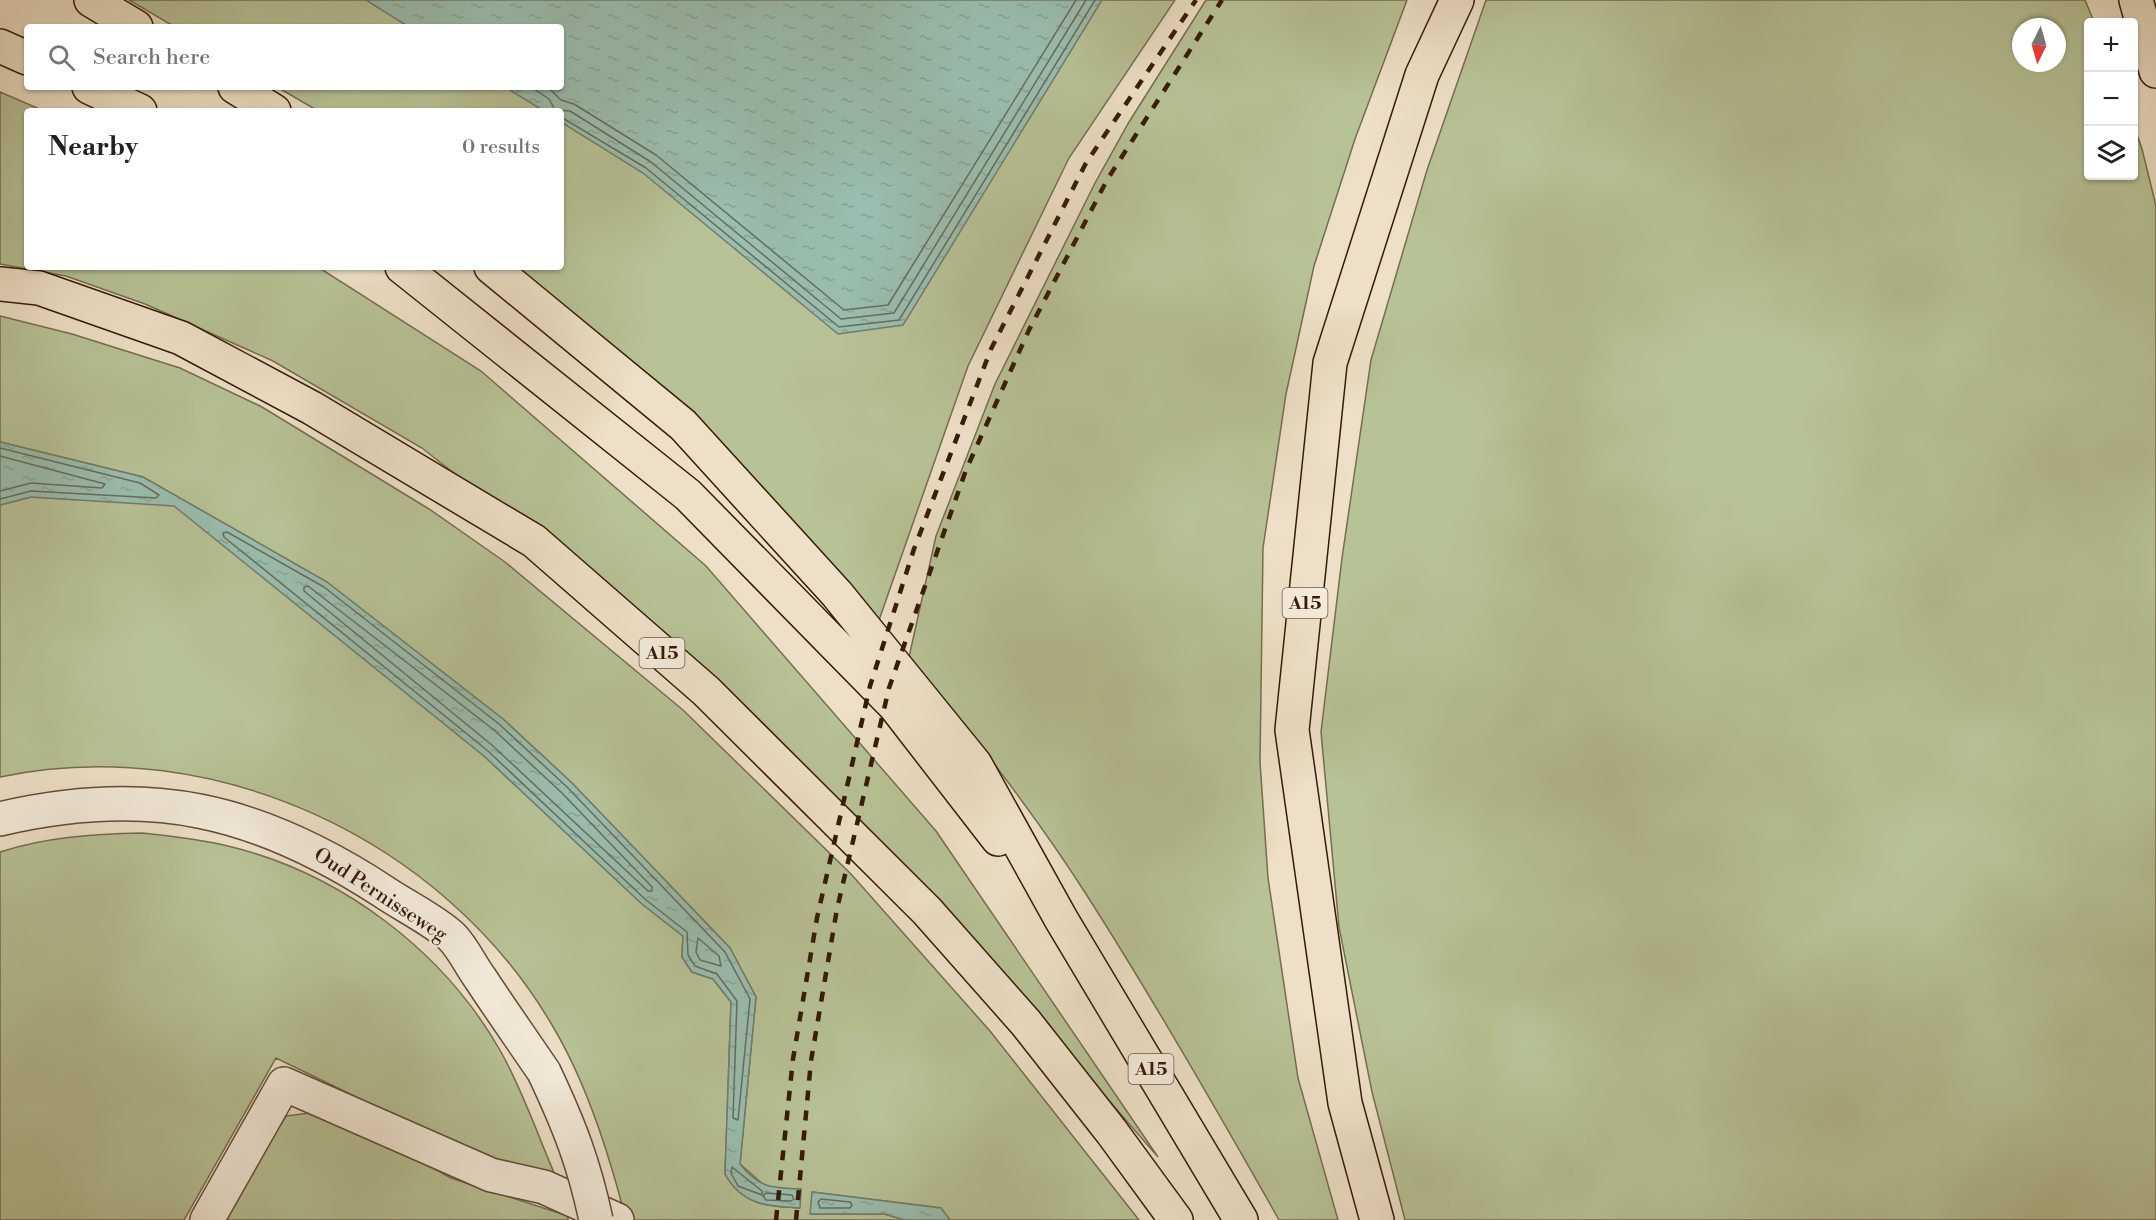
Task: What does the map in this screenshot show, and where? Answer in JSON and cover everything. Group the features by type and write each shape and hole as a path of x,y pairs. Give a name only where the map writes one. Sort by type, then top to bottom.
{"highway":[{"path":"91,0 131,24"},
{"name":"A15","path":"1377,1220 1345,1103 1292,730 1330,363 1422,75 1457,0"},
{"path":"2136,0 2156,71"},
{"path":"0,46 24,57"},
{"path":"94,90 134,108"},
{"path":"240,90 269,108"},
{"name":"A15","path":"406,270 688,495 895,706 1061,919"},
{"name":"A15","path":"495,270 683,425 837,594 975,764 1061,919 1241,1220"},
{"name":"A15","path":"0,284 39,288 181,338 312,408 534,541 706,692 927,911 1026,1023 1112,1131 1176,1220"}],"street":[{"name":"Oud Pernisseweg","path":"0,819 45,808 94,803 137,803 179,807 226,817 307,846 343,866 452,937 544,1072 568,1121 585,1168 596,1220"},
{"path":"207,1220 284,1084 491,1175 544,1187 617,1220"}],"shaded area":[{"path":"129,0 1175,0 1069,158 968,366 878,623 690,419 521,270 564,270 564,108 313,108 282,90 564,90 564,24 170,24"},
{"path":"1206,0 1407,0 1355,139 1314,266 1286,394 1263,548 1260,762 1268,878 1298,1078 1338,1220 1279,1220 1161,1015 1066,863 1001,773 909,657 936,536 995,384 1095,183 1129,122"},
{"path":"1486,0 2085,0 2092,18 2084,18 2084,180 2138,180 2138,138 2156,206 2156,1220 1405,1220 1372,1092 1339,927 1321,732 1342,558 1371,360 1427,170"},
{"path":"0,92 37,108 24,108 24,268 0,264"},
{"path":"33,270 323,270 481,371 706,566 936,831 1158,1157 901,862 668,642 422,448 273,361 145,304 66,276"},
{"path":"0,316 72,334 180,368 262,407 429,509 505,562 683,710 851,874 990,1031 1139,1220 950,1220 941,1208 813,1192 811,1214 885,1214 905,1220 625,1220 601,1134 569,1055 552,1025 506,959 450,901 386,853 315,814 240,787 161,771 80,767 0,777 0,505 31,497 174,505 484,756 642,904 683,936 682,957 692,972 713,979 731,1002 725,1174 739,1192 747,1198 766,1205 799,1208 801,1189 767,1188 740,1164 756,997 730,948 571,782 503,719 327,582 143,477 0,442"},
{"path":"142,833 228,846 270,858 310,875 349,896 386,921 450,981 478,1015 509,1068 558,1182 476,1155 276,1058 184,1220 0,1220 0,852 70,837"},
{"path":"310,1113 372,1134 451,1178 568,1216 568,1220 221,1220 286,1116"}],"water":[{"path":"366,0 1102,0 903,325 838,334 643,173 564,124 564,108 539,108 510,90 564,90 564,24 404,24"},
{"path":"0,442 143,477 327,582 503,719 571,782 730,948 756,997 740,1164 753,1178 767,1185 801,1189 800,1208 756,1202 739,1192 725,1174 731,1002 713,979 692,972 682,957 683,936 642,904 484,756 174,506 31,497 0,505"},
{"path":"812,1192 941,1208 950,1220 905,1220 884,1214 810,1214"}],"railway":[{"path":"776,1220 793,1059 817,918 870,686 914,549 991,349 1086,163 1196,0"},
{"path":"796,1220 811,1061 837,909 889,688 966,470 1029,330 1107,180 1222,0"}]}
